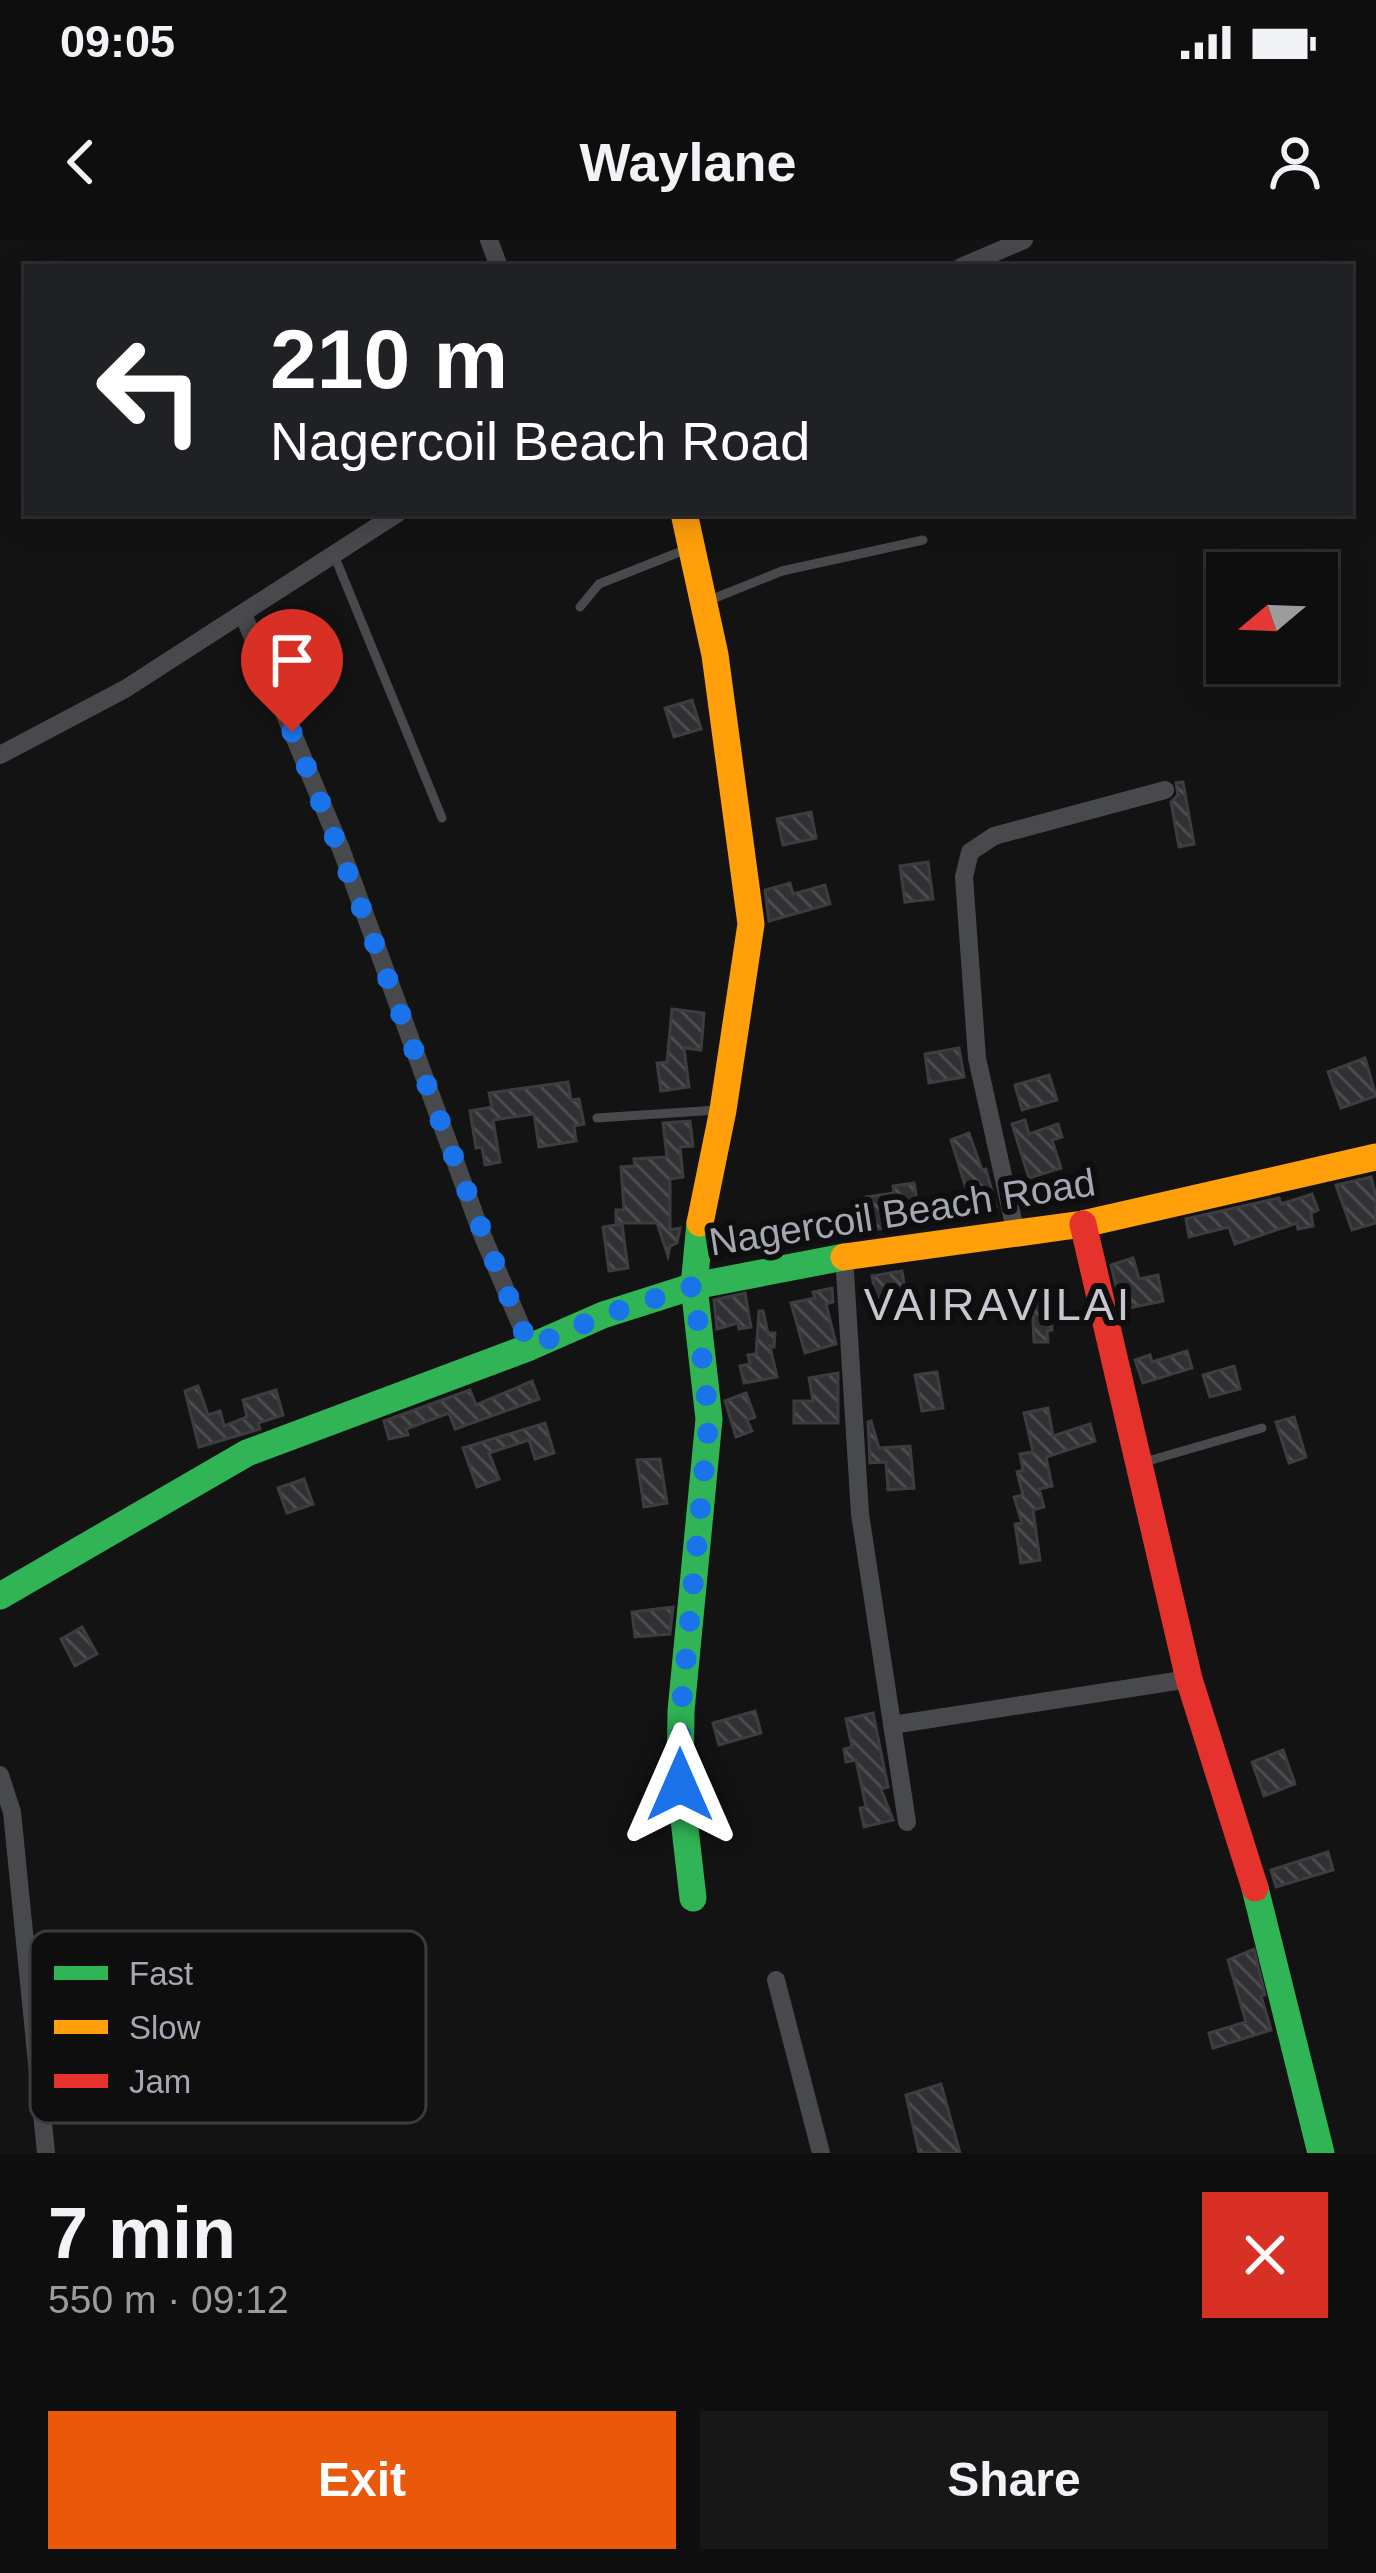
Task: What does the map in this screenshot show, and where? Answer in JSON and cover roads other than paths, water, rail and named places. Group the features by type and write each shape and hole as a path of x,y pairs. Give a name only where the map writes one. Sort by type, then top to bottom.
{"street":[{"path":"968,264 1024,240"},
{"path":"0,755 124,689 393,516"},
{"path":"685,516 716,656 751,924 723,1110 695,1246 694,1286 709,1419 681,1711 680,1785 693,1898"},
{"path":"243,614 341,849 481,1232 530,1347"},
{"path":"1016,1234 977,1058 964,877 970,852 994,836 1165,790"},
{"name":"Nagercoil Beach Road","path":"0,1596 247,1453 604,1315 694,1286 844,1256 1084,1224 1376,1157"},
{"path":"1084,1224 1189,1679 1268,1931 1321,2153"},
{"path":"844,1256 860,1514 907,1822"},
{"path":"892,1725 1189,1679"},
{"path":"0,1775 12,1812 8,1860 30,2030"},
{"path":"776,1981 821,2153"},
{"path":"42,2123 46,2153"}],"lane":[{"path":"705,602 782,571 923,540"},
{"path":"580,607 599,584 692,547"},
{"path":"334,555 442,818"},
{"path":"597,1118 723,1110"},
{"path":"1141,1463 1262,1428"}],"district":[{"name":"VAIRAVILAI","path":"998,1304"}]}
